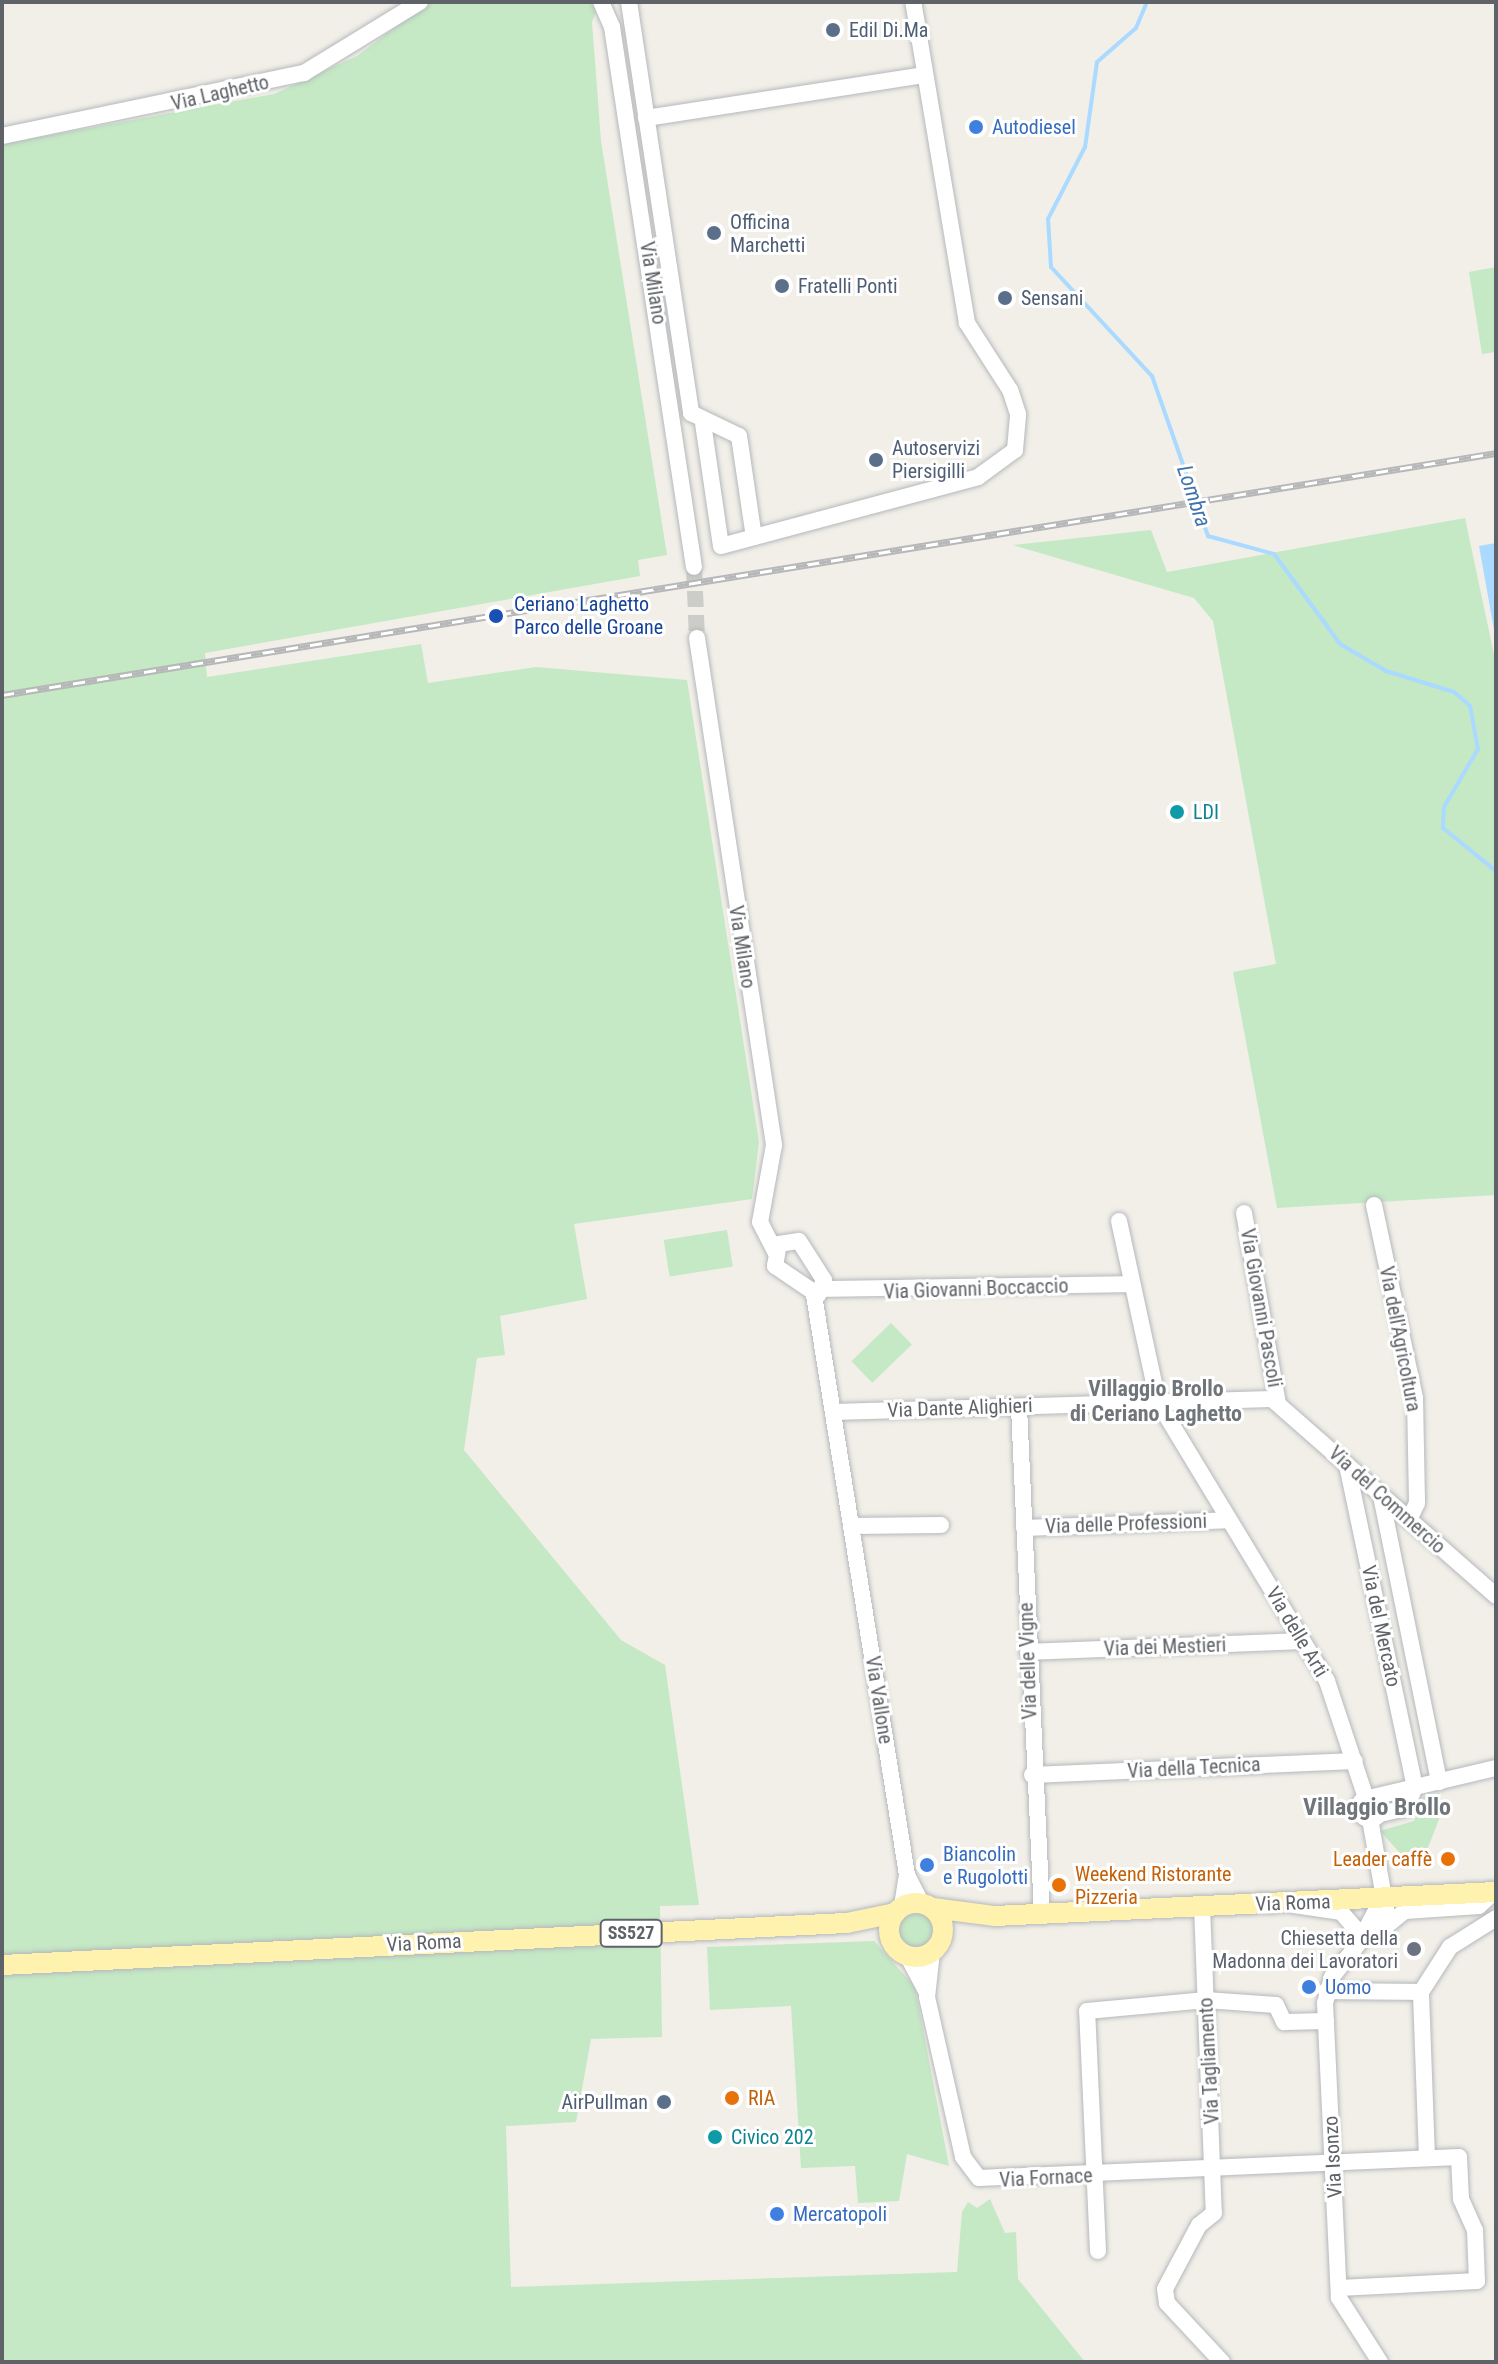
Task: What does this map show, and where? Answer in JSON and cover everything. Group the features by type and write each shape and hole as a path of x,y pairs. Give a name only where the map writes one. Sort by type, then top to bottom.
{"main road":[{"name":"Via Roma","path":"2,1965 847,1923 913,1908 995,1916 1042,1915 1495,1892"},
{"path":"900,1950 913,1908 943,1922 937,1946"},
{"name":"Via Roma","path":"937,1946 995,1916"},
{"name":"Via Roma","path":"847,1923 900,1950"},
{"name":"SS527","path":"900,1950 937,1946"}],"street":[{"name":"Via Laghetto","path":"2,136 304,73 420,2"},
{"name":"Via Milano","path":"601,2 615,42 694,567"},
{"path":"629,2 691,413 703,423 728,432 749,538"},
{"path":"703,423 721,546 978,477 1015,450 1018,414 1010,390 967,323 913,2"},
{"path":"646,118 924,75"},
{"name":"Via Milano","path":"697,638 774,1145 760,1222 775,1251 780,1271 819,1292"},
{"name":"Via dell'Agricoltura","path":"1374,1205 1415,1398 1417,1503 1409,1520"},
{"name":"Via Giovanni Pascoli","path":"1244,1213 1278,1403"},
{"name":"Via delle Arti","path":"1119,1221 1130,1284 1158,1402 1327,1681 1369,1797 1360,1810 1375,1816"},
{"path":"775,1251 785,1241 805,1245 819,1292 833,1412"},
{"name":"Via Giovanni Boccaccio","path":"819,1292 1130,1284"},
{"name":"Via Dante Alighieri","path":"833,1412 1158,1402 1278,1403"},
{"name":"Via del Commercio","path":"1278,1403 1496,1596"},
{"name":"Via delle Vigne","path":"1019,1407 1032,1775 1042,1915"},
{"name":"Via Vallone","path":"833,1412 913,1908"},
{"name":"Via del Mercato","path":"1347,1465 1415,1787"},
{"name":"Via del Mercato","path":"1381,1496 1439,1782"},
{"name":"Via delle Professioni","path":"1024,1528 1228,1520"},
{"path":"851,1526 941,1525"},
{"name":"Via dei Mestieri","path":"1028,1652 1302,1641"},
{"name":"Via della Tecnica","path":"1032,1775 1355,1761"},
{"path":"1369,1797 1496,1768"},
{"path":"1326,1991 1359,1943 1384,1918 1375,1816 1406,1808 1415,1787"},
{"path":"1359,1943 1405,1911 1479,1906 1495,1892"},
{"path":"1285,1903 1341,1912 1356,1929 1359,1943"},
{"name":"Via Tagliamento","path":"1202,1906 1214,2213 1199,2225 1165,2289 1167,2303 1222,2362"},
{"path":"1427,2158 1421,1992 1450,1947 1496,1918"},
{"name":"Via Fornace","path":"927,1992 937,1946"},
{"name":"Via Fornace","path":"900,1950 927,1992 973,2174 987,2181 1459,2157 1461,2199 1475,2230 1477,2281 1339,2288"},
{"path":"1326,1991 1421,1992"},
{"name":"Via Isonzo","path":"1326,1991 1339,2288 1342,2305 1380,2362"},
{"path":"1098,2251 1087,2011 1206,2000 1276,2005 1284,2022 1326,2021"}],"green space":[{"path":"429,2 600,2 592,22 601,141 667,555 638,560 640,576 205,653 207,677 421,644 428,683 536,667 687,680 759,1142 752,1199 574,1224 587,1299 500,1316 505,1355 477,1358 464,1450 621,1640 665,1665 699,1905 660,1906 662,2037 591,2039 576,2122 506,2126 511,2287 957,2272 962,2212 968,2202 977,2208 990,2199 1005,2233 1016,2232 1018,2279 1085,2362 2,2362 2,144 274,94 357,56"},
{"path":"1496,267 1496,352 1482,354 1469,272"},
{"path":"1465,518 1496,664 1496,1195 1277,1208 1233,972 1276,964 1213,621 1194,598 1013,545 1151,530 1167,572"},
{"path":"727,1230 733,1267 670,1277 664,1240"},
{"path":"891,1323 912,1345 872,1383 851,1361"},
{"path":"1440,1793 1443,1809 1420,1868 1411,1865 1380,1831 1414,1821 1423,1797"},
{"path":"917,1913 930,1918 935,1931 930,1944 917,1949 904,1944 899,1931 904,1918"},
{"path":"874,1941 915,1987 949,2166 907,2154 899,2201 858,2203 855,2166 801,2168 791,2006 710,2010 707,1947"}],"water":[{"path":"1496,543 1496,641 1479,546"}],"waterway":[{"name":"Lombra","path":"1147,2 1136,28 1097,62 1085,147 1048,219 1051,267 1152,376 1208,536 1274,554 1340,644 1386,671 1454,692 1470,706 1478,749 1444,807 1443,828 1496,871"}],"tunnel":[{"path":"694,567 697,638"}],"railway":[{"path":"2,695 1496,453"}],"place":[{"name":"Edil Di.Ma","path":"833,30"},
{"name":"Autodiesel","path":"976,127"},
{"name":"Officina Marchetti","path":"714,233"},
{"name":"Fratelli Ponti","path":"782,286"},
{"name":"Sensani","path":"1005,298"},
{"name":"Autoservizi Piersigilli","path":"876,460"},
{"name":"Ceriano Laghetto Parco delle Groane","path":"496,616"},
{"name":"LDI","path":"1177,812"},
{"name":"Leader caffè","path":"1448,1859"},
{"name":"Biancolin e Rugolotti","path":"927,1865"},
{"name":"Weekend Ristorante Pizzeria","path":"1059,1885"},
{"name":"Chiesetta della Madonna dei Lavoratori","path":"1414,1949"},
{"name":"Uomo","path":"1309,1987"},
{"name":"RIA","path":"732,2098"},
{"name":"AirPullman","path":"664,2102"},
{"name":"Civico 202","path":"715,2137"},
{"name":"Mercatopoli","path":"777,2214"}],"district":[{"name":"Villaggio Brollo di Ceriano Laghetto","path":"1156,1400"},
{"name":"Villaggio Brollo","path":"1377,1808"}]}
